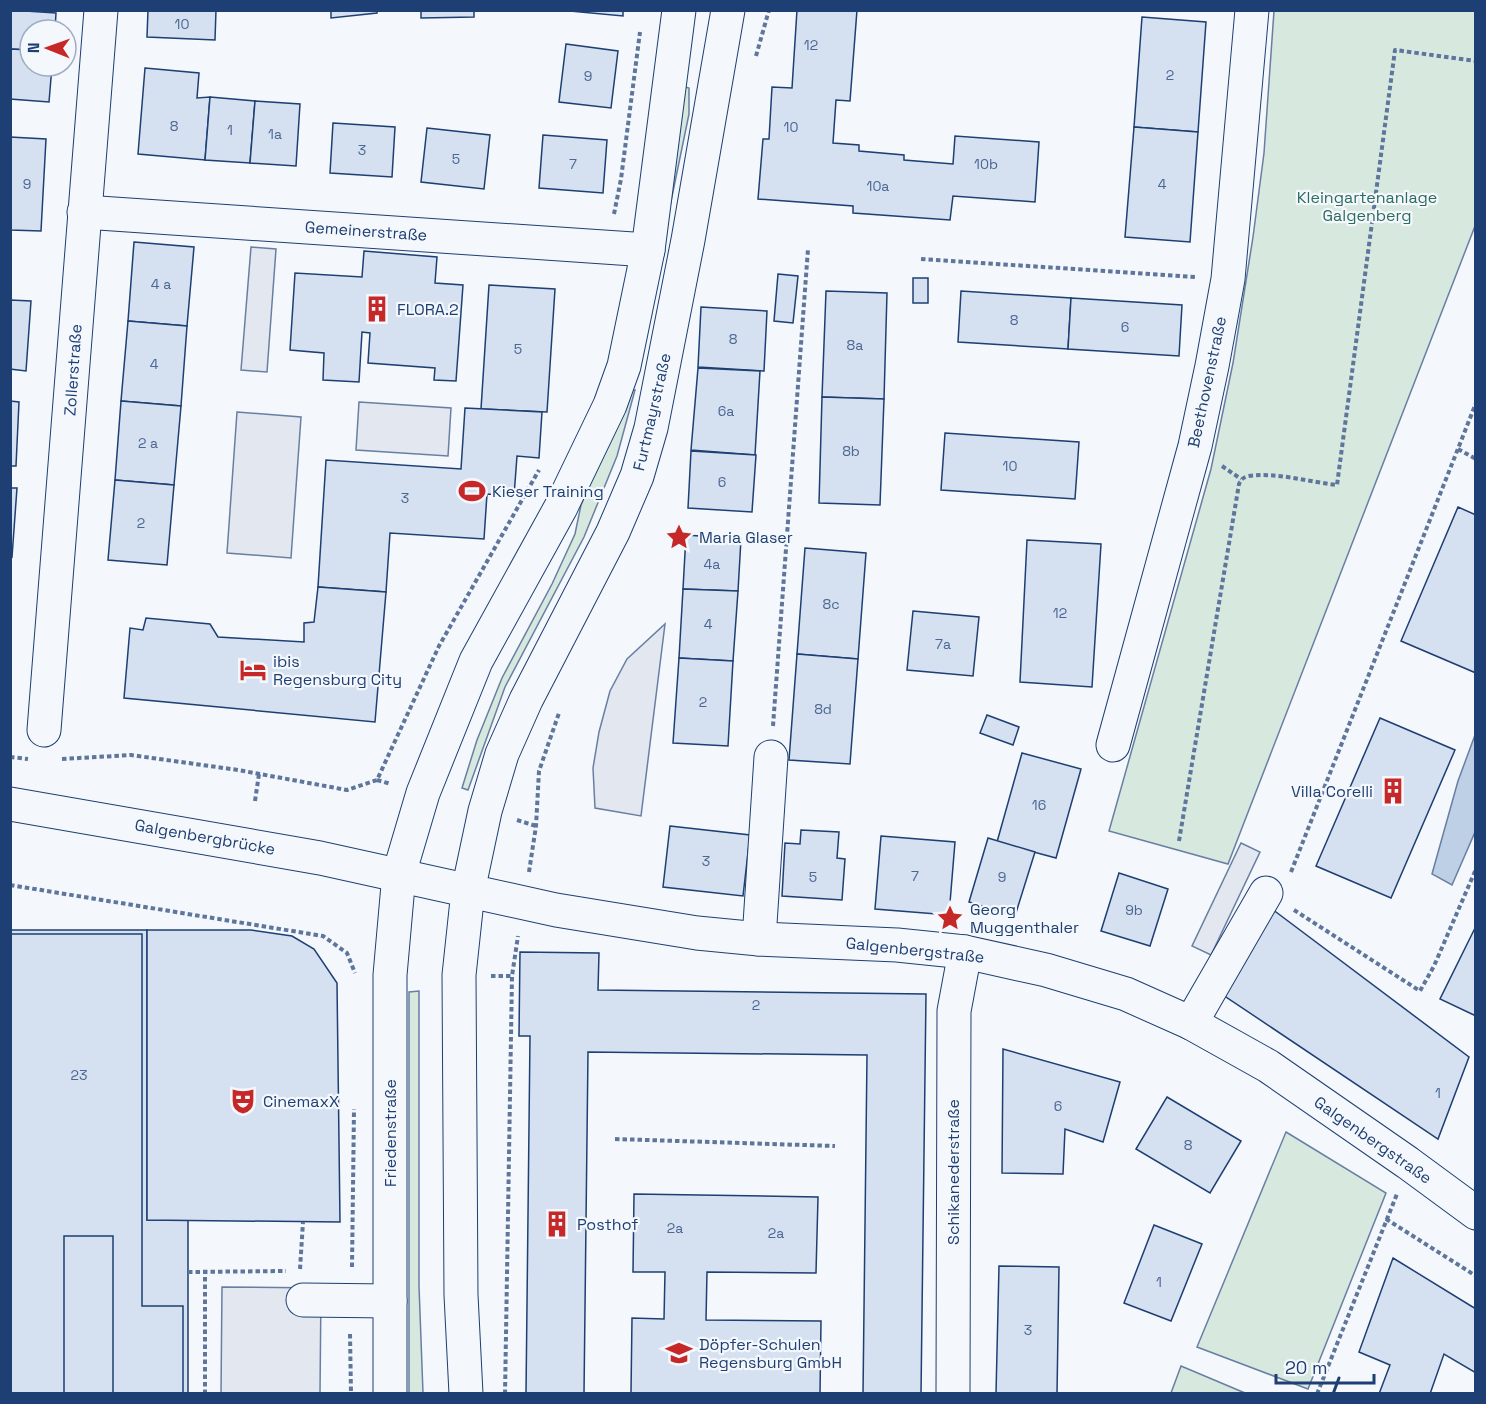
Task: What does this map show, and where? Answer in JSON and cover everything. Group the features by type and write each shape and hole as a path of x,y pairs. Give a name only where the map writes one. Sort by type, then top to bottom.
{"street":[{"name":"Zollerstraße","path":"39,745 57,588 101,10"},
{"path":"399,874 423,793 476,661 561,507 610,405 624,366 648,250 679,10"},
{"name":"Furtmayrstraße","path":"468,891 485,812 502,754 526,700 613,532 637,476 651,428 688,240 728,10"},
{"name":"Beethovenstraße","path":"1113,744 1195,446 1228,279 1252,10"},
{"name":"Gemeinerstraße","path":"84,212 648,250"},
{"path":"759,939 771,757"},
{"name":"Galgenbergbrücke","path":"10,804 186,833 399,874"},
{"name":"Galgenbergstraße","path":"399,874 556,910 697,933 759,939 897,945 965,952 1046,970 1126,994 1191,1023 1268,1066 1408,1163 1472,1202"},
{"name":"Friedenstraße","path":"390,1394 390,975 399,874"},
{"path":"466,1394 461,1295 459,975 468,891"},
{"path":"1191,1023 1240,917 1281,893"},
{"name":"Schikanederstraße","path":"953,1394 954,1011 965,952"},
{"path":"305,1280 346,1285 390,1301"}],"path":[{"path":"611,247 632,81 642,26"},
{"path":"1179,842 1241,479 1248,476 1276,477 1337,485 1395,50 1476,61"},
{"path":"771,757 808,249"},
{"path":"921,259 1228,279"},
{"path":"1476,404 1281,893 1420,991 1434,966 1476,869"},
{"path":"1458,448 1476,459"},
{"path":"56,760 132,754 347,790 377,780 439,646 542,465"},
{"path":"10,757 39,745"},
{"path":"255,801 259,774"},
{"path":"10,885 323,936 347,953 355,972 355,983"},
{"path":"504,1394 512,976 517,945"},
{"path":"351,1394 346,1285 352,1270 354,1103"},
{"path":"615,1139 835,1146"},
{"path":"1317,1394 1408,1163"},
{"path":"1386,1219 1476,1276"},
{"path":"188,1272 205,1271 305,1280 303,1222"},
{"path":"205,1271 205,1394"}],"green space":[{"name":"Kleingartenanlage Galgenberg","path":"1274,11 1475,11 1475,226 1228,864 1109,831 1211,469 1233,363 1264,153"},
{"path":"681,86 689,88 689,114 669,211"},
{"path":"629,390 635,390 617,456 584,537 505,687 468,790 462,788 477,740 502,678 552,584 575,534 581,505"},
{"path":"419,991 419,1286 423,1393 409,1394 409,992"},
{"path":"1286,1132 1386,1193 1308,1389 1197,1347"},
{"path":"1181,1366 1245,1393 1171,1393"}],"shaded area":[{"path":"251,247 276,249 267,372 241,370"},
{"path":"359,402 451,408 448,456 356,450"},
{"path":"237,412 301,417 291,558 227,553"},
{"path":"665,624 641,816 595,808 593,768 599,732 610,691 627,659"},
{"path":"1241,843 1260,852 1211,955 1192,946"},
{"path":"222,1287 321,1288 320,1393 221,1394"}],"water":[{"path":"1475,735 1475,832 1452,885 1432,874 1458,781"}],"building":[{"path":"10,10 56,13 56,18 18,18 18,49 10,49"},
{"path":"148,10 216,10 215,40 147,37"},
{"path":"331,10 377,10 377,13 331,18"},
{"path":"421,10 474,10 474,17 421,18"},
{"path":"559,10 623,10 623,16"},
{"path":"797,10 857,10 850,101 836,100 833,143 859,145 859,151 904,155 904,160 953,164 955,136 1039,142 1035,202 953,196 950,220 853,213 853,206 758,199 763,139 769,139 772,87 792,88"},
{"path":"1142,17 1206,22 1198,132 1134,127"},
{"path":"566,44 618,51 611,108 559,102"},
{"path":"10,49 18,49 18,78 51,78 49,102 10,99"},
{"path":"145,68 199,73 197,98 210,97 205,160 138,154"},
{"path":"210,97 255,101 250,163 205,160"},
{"path":"255,101 300,104 296,166 250,163"},
{"path":"333,123 395,127 392,177 330,173"},
{"path":"1134,127 1198,132 1190,242 1125,237"},
{"path":"427,128 490,135 484,189 421,182"},
{"path":"543,135 607,140 603,193 539,188"},
{"path":"10,137 46,139 41,231 10,230"},
{"path":"134,242 194,247 187,326 128,321"},
{"name":"FLORA.2","path":"364,251 437,257 435,283 463,285 456,381 434,380 435,368 368,363 370,333 362,332 359,382 323,380 324,353 290,350 295,273 362,277"},
{"path":"778,274 798,276 793,323 774,321"},
{"path":"913,278 928,278 928,303 913,303"},
{"path":"489,285 555,289 547,412 481,409"},
{"path":"826,291 887,293 884,399 822,397"},
{"path":"961,291 1071,298 1068,349 958,342"},
{"path":"1071,298 1182,305 1179,356 1068,349"},
{"path":"10,300 31,301 26,371 10,369"},
{"path":"701,307 767,311 764,371 698,367"},
{"path":"128,321 187,326 181,406 121,401"},
{"path":"698,368 760,371 755,455 691,450"},
{"path":"822,397 884,399 880,505 819,503"},
{"path":"10,401 19,402 16,466 10,466"},
{"path":"121,401 181,406 174,485 115,480"},
{"path":"465,408 542,412 539,458 517,456 514,496 487,494 484,539 390,533 386,592 318,587 326,460 461,469"},
{"path":"945,433 1079,442 1075,499 941,490"},
{"path":"691,451 756,455 752,512 688,508"},
{"path":"115,480 174,485 167,565 108,560"},
{"path":"10,488 17,488 12,557 10,556"},
{"path":"1458,507 1476,515 1476,673 1401,641"},
{"path":"686,535 741,539 738,591 683,589"},
{"path":"1027,540 1101,544 1092,687 1020,682"},
{"path":"805,548 866,553 858,659 797,654"},
{"name":"ibis Regensburg City","path":"318,587 386,592 375,722 124,698 130,628 143,630 146,618 210,624 218,637 304,642 304,623 314,622"},
{"path":"683,589 738,591 733,661 679,658"},
{"path":"913,611 979,617 973,676 907,670"},
{"path":"797,654 858,659 850,764 789,760"},
{"path":"679,658 733,661 728,746 673,743"},
{"path":"987,715 1019,727 1013,745 980,733"},
{"name":"Villa Corelli","path":"1380,718 1455,750 1391,898 1316,866"},
{"path":"1022,753 1081,769 1056,858 997,842"},
{"path":"670,826 750,835 743,896 663,887"},
{"path":"801,830 839,832 837,858 845,859 842,900 782,896 785,843 800,844"},
{"path":"881,836 955,842 949,915 875,909"},
{"path":"988,838 1035,852 1015,916 969,902"},
{"path":"1119,873 1168,889 1150,946 1101,931"},
{"path":"1272,909 1469,1057 1438,1139 1223,995"},
{"path":"1476,926 1476,1016 1440,999"},
{"path":"10,930 147,930 147,1220 188,1220 188,1394 10,1394"},
{"name":"CinemaxX","path":"147,930 251,930 292,936 314,949 337,983 340,1222 147,1220"},
{"path":"10,934 142,934 142,1306 183,1306 183,1394 113,1394 113,1236 64,1236 64,1394 10,1394"},
{"name":"Posthof","path":"520,952 599,953 598,990 926,994 921,1394 863,1394 867,1055 588,1052 584,1394 526,1394 530,1036 519,1036"},
{"path":"1003,1049 1120,1082 1103,1142 1065,1129 1063,1174 1002,1173"},
{"path":"1167,1097 1241,1141 1210,1193 1136,1149"},
{"path":"634,1194 818,1197 816,1273 707,1272 706,1320 821,1321 820,1394 631,1393 632,1318 664,1319 665,1272 633,1272"},
{"path":"1154,1225 1202,1244 1171,1321 1124,1303"},
{"path":"1393,1258 1476,1309 1476,1373 1444,1354 1430,1394 1379,1394 1390,1365 1359,1352"},
{"path":"999,1266 1059,1267 1057,1394 996,1394"}],"wall":[{"path":"1333,1394 1339,1378"}],"place":[{"name":"FLORA.2","path":"377,309"},
{"name":"Kieser Training","path":"472,491"},
{"name":"Maria Glaser","path":"679,537"},
{"name":"ibis Regensburg City","path":"253,670"},
{"name":"Villa Corelli","path":"1393,791"},
{"name":"Georg Muggenthaler","path":"950,918"},
{"name":"CinemaxX","path":"243,1101"},
{"name":"Posthof","path":"557,1224"},
{"name":"Döpfer-Schulen Regensburg GmbH","path":"679,1353"}]}
